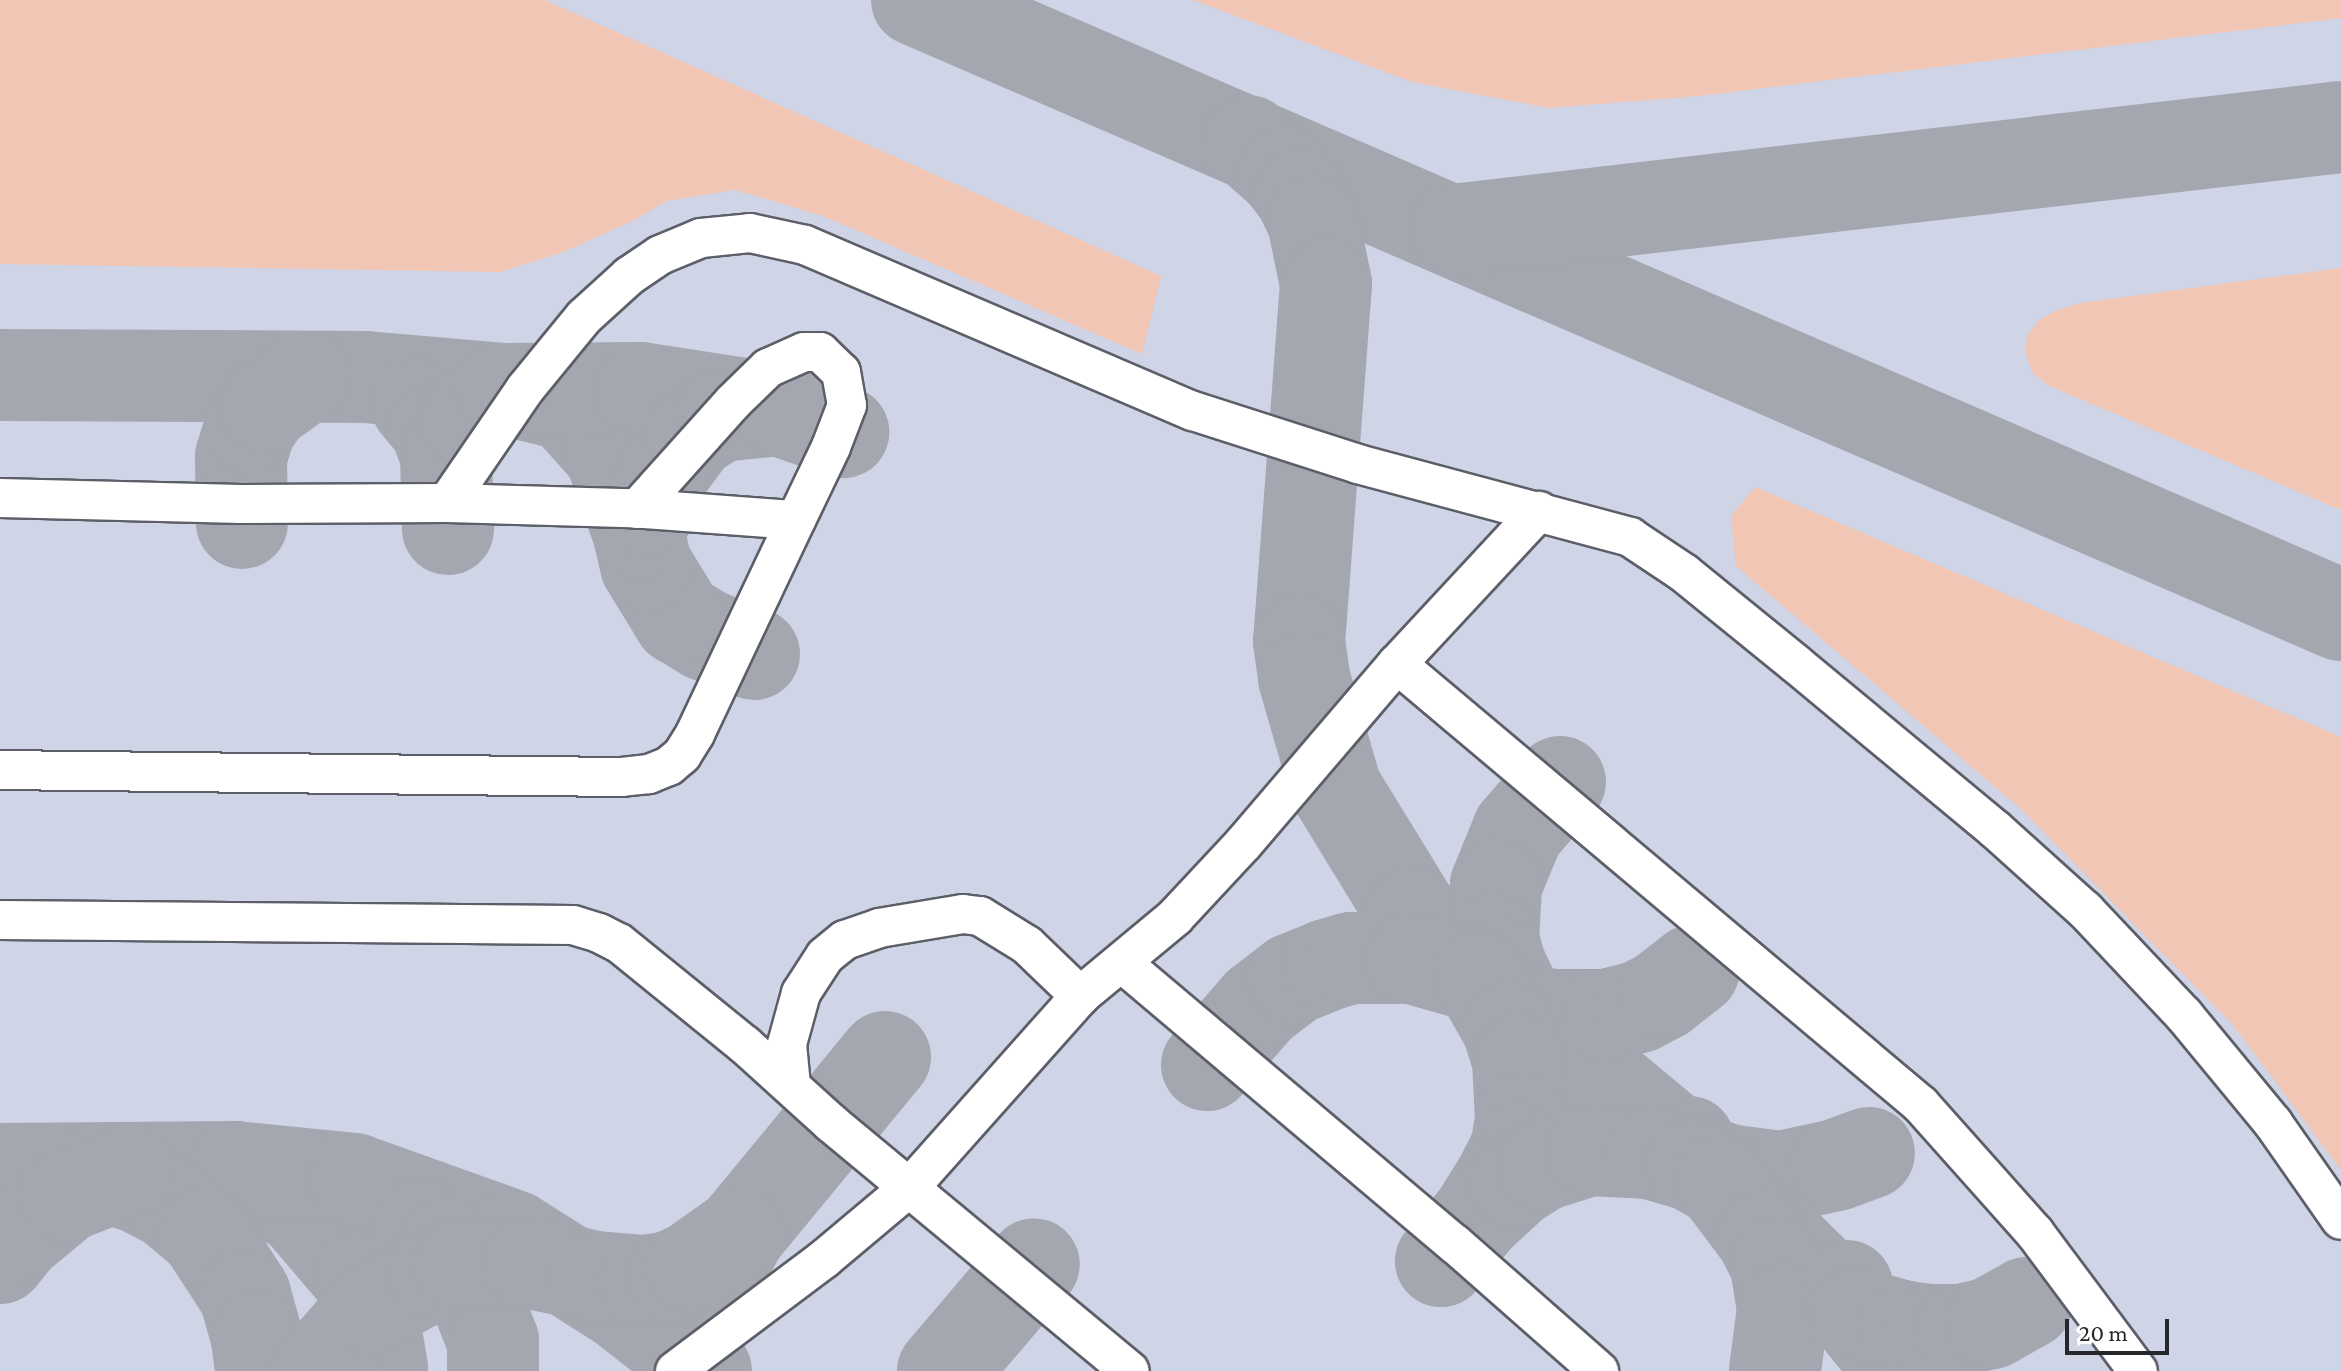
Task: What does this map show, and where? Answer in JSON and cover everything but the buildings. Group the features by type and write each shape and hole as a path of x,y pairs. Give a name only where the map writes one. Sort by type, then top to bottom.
{"lane":[{"path":"447,503 525,389 584,317 629,276 660,255 701,238 750,233 805,245 1193,411 1358,464 1630,537 1684,573 1996,830 2085,910 2184,1015 2273,1123 2341,1220"},
{"path":"0,770 606,777 649,774 675,761 695,734 831,447 847,405 841,372 820,352 784,358 768,368 733,402 637,509"},
{"path":"0,498 241,504 447,503 637,509 796,520"},
{"path":"675,1371 824,1259 911,1186 1080,996 1175,917 1244,843 1397,664 1539,511"},
{"path":"1397,664 1921,1105 2035,1233 2138,1371"},
{"path":"791,1086 787,1044 801,993 825,956 845,940 879,928 963,914 980,916 1027,945 1080,996"},
{"path":"0,920 573,925 619,943 1130,1371"},
{"path":"1122,963 1466,1253 1599,1371"}],"shaded area":[{"path":"0,0 2341,0 2341,1371 0,1371"},
{"path":"0,0 545,0 1161,276 1142,354 823,216 735,190 666,201 637,219 563,252 500,272 0,264"},
{"path":"1193,0 2341,0 2341,18 1698,96 1549,108 1412,82"},
{"path":"2341,268 2341,510 2047,385 2032,372 2025,352 2027,336 2038,321 2057,310 2080,303"},
{"path":"1755,487 2341,737 2341,1170 2233,1025 2021,809 1736,566 1731,516"}],"taxiway":[{"path":"917,0 2341,615"},
{"path":"1454,230 2341,127"},
{"path":"1248,141 1284,173 1300,194 1313,221 1326,284 1299,641 1304,678 1336,789 1412,913 1479,977 1699,1160 1854,1313 1901,1371"},
{"path":"0,375 365,377 501,389 537,397 568,406 610,453 639,534"},
{"path":"242,523 241,457 250,428 265,406 305,377"},
{"path":"446,456 465,421 501,389 640,388 771,408"},
{"path":"417,405 436,428 446,456 448,529"},
{"path":"754,654 706,635 679,619 646,565 639,534 648,510 663,473 692,434 720,416 778,410 843,432"},
{"path":"1560,782 1518,831 1496,885 1493,940 1500,965 1522,1011 1555,1015 1606,1015 1639,1007 1663,994 1694,970"},
{"path":"1207,1065 1259,1005 1293,979 1327,965 1352,958 1412,958 1479,977 1508,1028 1518,1060 1521,1119 1516,1149 1502,1177 1477,1217 1441,1261"},
{"path":"720,1290 726,1260 740,1233 885,1057"},
{"path":"1689,1142 1699,1160 1728,1170 1781,1177 1836,1165 1869,1153"},
{"path":"1477,1217 1515,1182 1542,1165 1590,1150 1650,1153 1691,1165 1720,1181 1762,1237 1776,1265 1783,1309 1775,1371"},
{"path":"235,1167 301,1210 358,1277 372,1308 382,1368"},
{"path":"0,1169 235,1167 354,1179 513,1236 621,1304 706,1371"},
{"path":"0,1258 18,1236 66,1196 128,1172"},
{"path":"92,1173 138,1187 169,1203 205,1233 245,1295 257,1338 261,1371"},
{"path":"420,1222 444,1244 460,1265 493,1341 493,1371"},
{"path":"317,1371 372,1308 434,1274 460,1265 527,1262 596,1277 645,1281 670,1277 692,1267 740,1233"},
{"path":"943,1371 1034,1264"},
{"path":"1847,1286 1854,1313 1906,1327 1931,1330 1961,1330 1991,1323 2027,1303"}]}
